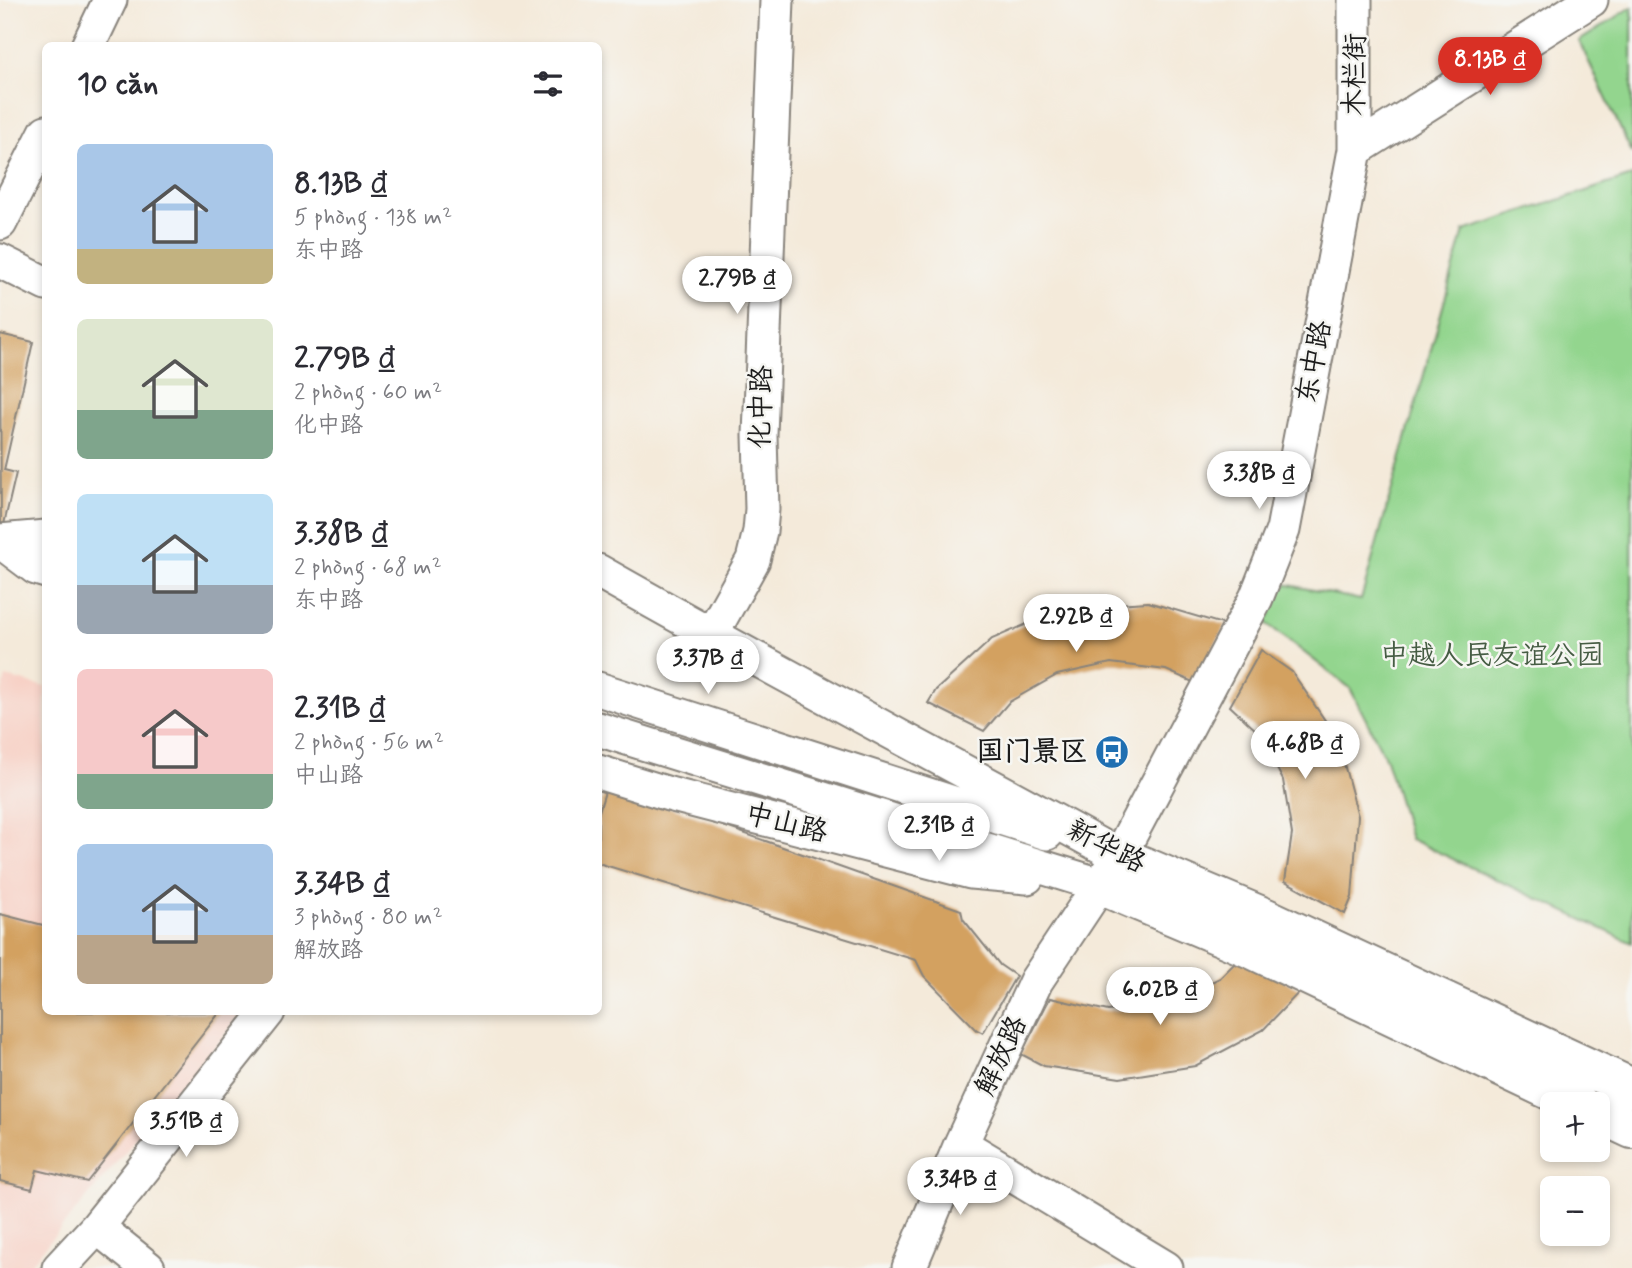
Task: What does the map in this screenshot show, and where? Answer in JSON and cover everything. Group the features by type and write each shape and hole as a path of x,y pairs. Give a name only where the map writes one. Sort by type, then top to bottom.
{"main road":[{"name":"新华路","path":"1110,871 1264,918 1632,1088"},
{"name":"新华路","path":"1110,871 1256,951 1554,1092"},
{"path":"1610,1119 1632,1129"}],"street":[{"path":"90,42 110,0"},
{"name":"化中路","path":"711,635 753,560 760,531 760,435 776,0"},
{"name":"木栏街","path":"1355,0 1355,150"},
{"path":"1355,150 1591,0"},
{"path":"0,223 42,140"},
{"name":"东中路","path":"1110,871 1256,598 1283,530 1355,150"},
{"path":"0,261 42,282"},
{"path":"42,537 0,541 42,570"},
{"name":"新华路","path":"602,573 1110,871"},
{"path":"602,690 801,754 1110,871"},
{"path":"602,730 793,789 1110,871"},
{"name":"中山路","path":"602,773 668,794 971,872 1110,871"},
{"name":"解放路","path":"909,1268 961,1144 1036,981 1110,871"},
{"path":"59,1268 97,1227 266,1015"},
{"path":"961,1144 1166,1268"},
{"path":"97,1227 148,1268"}],"shaded area":[{"path":"6,677 42,686 42,1015 241,1015 27,1268 0,1268 0,699"}],"green space":[{"path":"1632,7 1632,153 1579,41"},
{"name":"中越人民友谊公园","path":"1632,176 1632,943 1410,839 1386,759 1350,688 1266,623 1284,584 1361,600 1464,231"}],"building":[{"path":"0,334 33,342 4,470 16,473 1,537"},
{"path":"1148,602 1226,625 1195,683 1166,670 1111,663 1057,675 1009,702 984,731 928,703 936,690 992,639 1067,607"},
{"path":"1261,650 1292,672 1337,738 1358,816 1352,897 1345,914 1285,881 1292,834 1283,780 1257,731 1230,706"},
{"path":"607,785 961,910 963,919 1000,965 1016,976 983,1033 924,976 916,960 602,864 602,802"},
{"path":"0,914 42,925 42,1015 218,1015 87,1182 37,1170 32,1189 0,1181"},
{"path":"1242,956 1301,990 1263,1030 1195,1066 1120,1078 1044,1066 1021,1054 1050,998 1108,1011 1166,1004 1220,978"}],"place":[{"name":"国门景区","path":"1112,752"}]}
